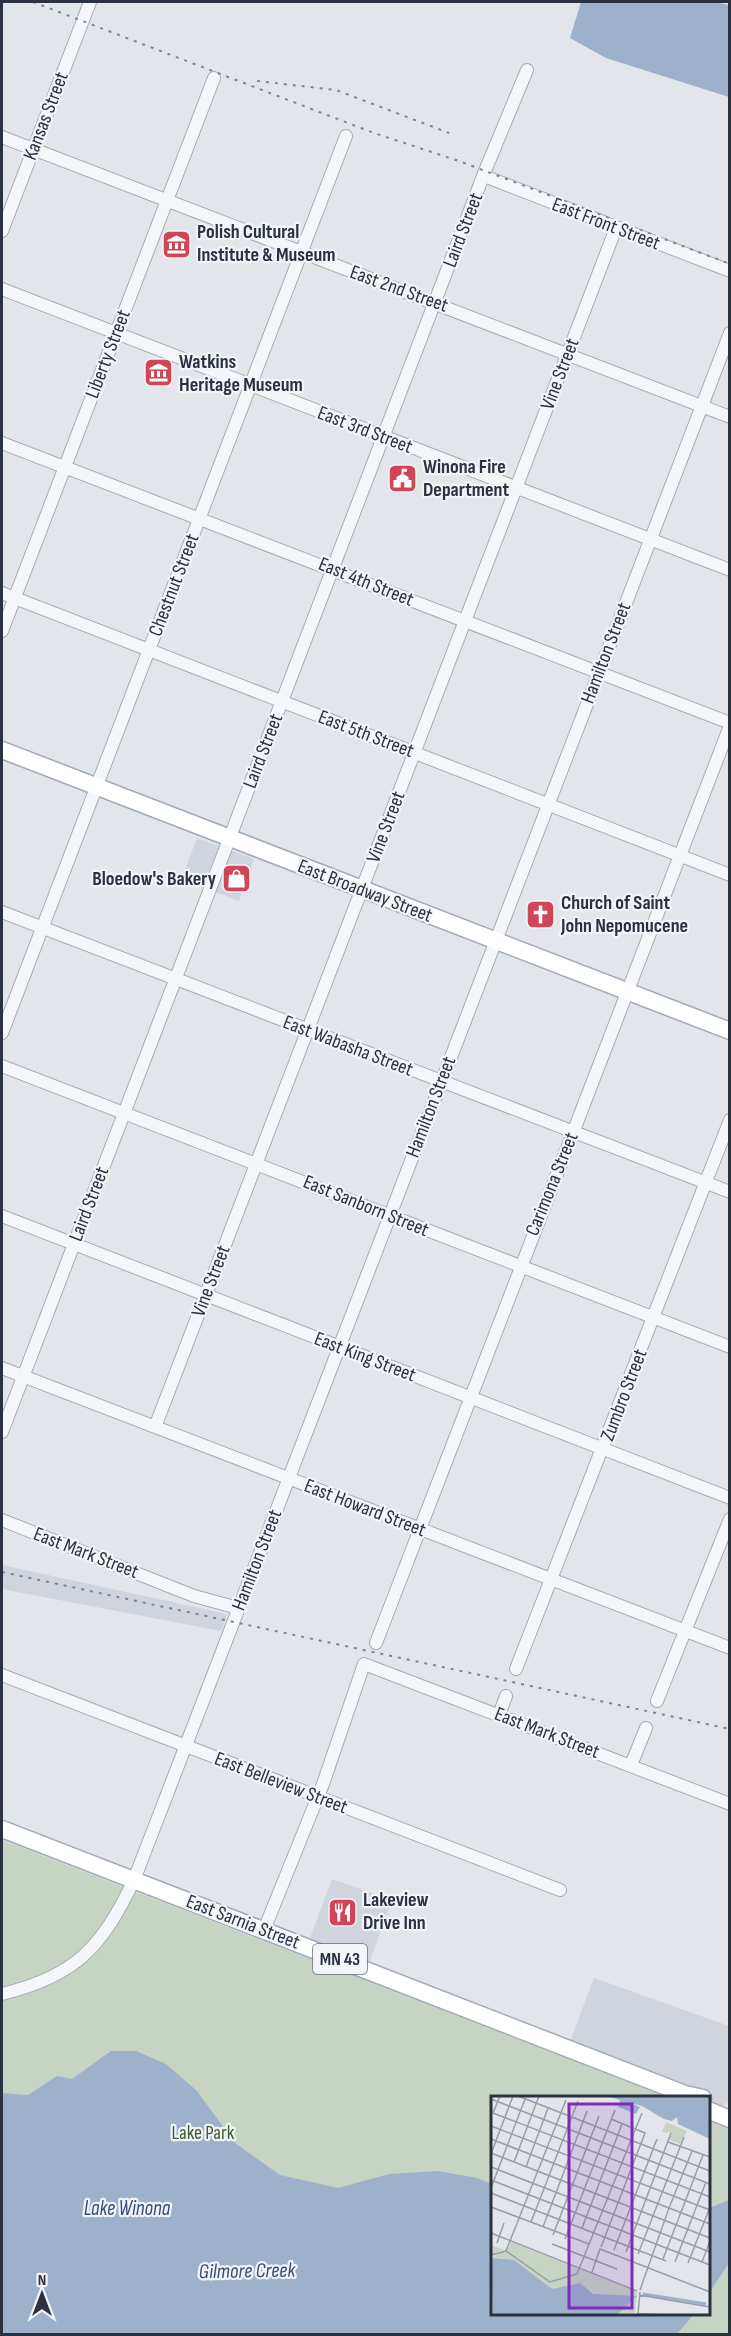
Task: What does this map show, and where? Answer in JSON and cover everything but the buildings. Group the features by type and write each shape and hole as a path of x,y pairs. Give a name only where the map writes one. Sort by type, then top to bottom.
{"main road":[{"name":"East Broadway Street","path":"2,750 729,1031"},
{"name":"East Sarnia Street","path":"2,1829 686,2096"},
{"path":"710,2101 729,2107"},
{"path":"710,2111 729,2120"}],"street":[{"name":"Kansas Street","path":"2,231 90,2"},
{"name":"Laird Street","path":"2,1432 435,302 527,70"},
{"name":"Liberty Street","path":"2,631 214,78"},
{"name":"Chestnut Street","path":"2,1033 346,136"},
{"name":"East 2nd Street","path":"2,137 729,417"},
{"name":"East Front Street","path":"484,176 729,271"},
{"name":"Vine Street","path":"155,1427 616,228"},
{"name":"East 3rd Street","path":"2,289 729,570"},
{"name":"Hamilton Street","path":"2,1994 74,1966 94,1948 116,1918 134,1880 729,333"},
{"name":"East 4th Street","path":"2,443 333,568 729,724"},
{"name":"East 5th Street","path":"2,593 729,875"},
{"name":"Carimona Street","path":"376,1643 729,724"},
{"name":"East Wabasha Street","path":"2,912 729,1192"},
{"name":"East Sanborn Street","path":"2,1066 257,1162 389,1216 729,1347"},
{"name":"Zumbro Street","path":"516,1668 654,1318 729,1120"},
{"name":"East King Street","path":"2,1216 729,1498"},
{"name":"East Howard Street","path":"2,1368 729,1648"},
{"path":"657,1701 729,1519"},
{"name":"East Mark Street","path":"2,1520 194,1596 238,1608"},
{"name":"East Mark Street","path":"318,1797 364,1664 729,1804"},
{"name":"East Belleview Street","path":"2,1675 560,1890"},
{"path":"499,1715 506,1696"},
{"path":"631,1766 646,1728"},
{"path":"264,1930 318,1797"}],"shaded area":[{"path":"197,838 254,859 239,901 181,880"},
{"path":"2,1565 227,1614 221,1631 2,1589"},
{"path":"332,1879 392,1900 363,1980 303,1957"},
{"path":"594,1978 729,2026 729,2102 710,2112 710,2096 664,2096 564,2058"}],"green space":[{"name":"Lake Park","path":"2,1840 664,2096 491,2096 491,2315 710,2315 710,2114 729,2123 729,2334 2,2334"}],"water":[{"path":"581,2 715,2 729,5 729,97 606,58 570,38"},
{"name":"Lake Winona","path":"111,2051 136,2051 166,2064 197,2091 235,2143 280,2175 338,2188 389,2174 438,2171 477,2178 491,2184 491,2315 693,2315 677,2334 2,2334 2,2093 28,2095 57,2076 72,2079"},
{"path":"729,2200 729,2263 710,2292 710,2208"}],"railway":[{"path":"33,2 374,133 459,161 730,264"},
{"path":"257,81 336,90 449,133"},
{"path":"2,1572 730,1729"}],"place":[{"name":"Polish Cultural Institute & Museum","path":"176,244"},
{"name":"Watkins Heritage Museum","path":"158,373"},
{"name":"Winona Fire Department","path":"402,479"},
{"name":"Bloedow's Bakery","path":"237,879"},
{"name":"Church of Saint John Nepomucene","path":"540,914"},
{"name":"Lakeview Drive Inn","path":"342,1912"}],"water label":[{"name":"Gilmore Creek","path":"247,2271"}]}
